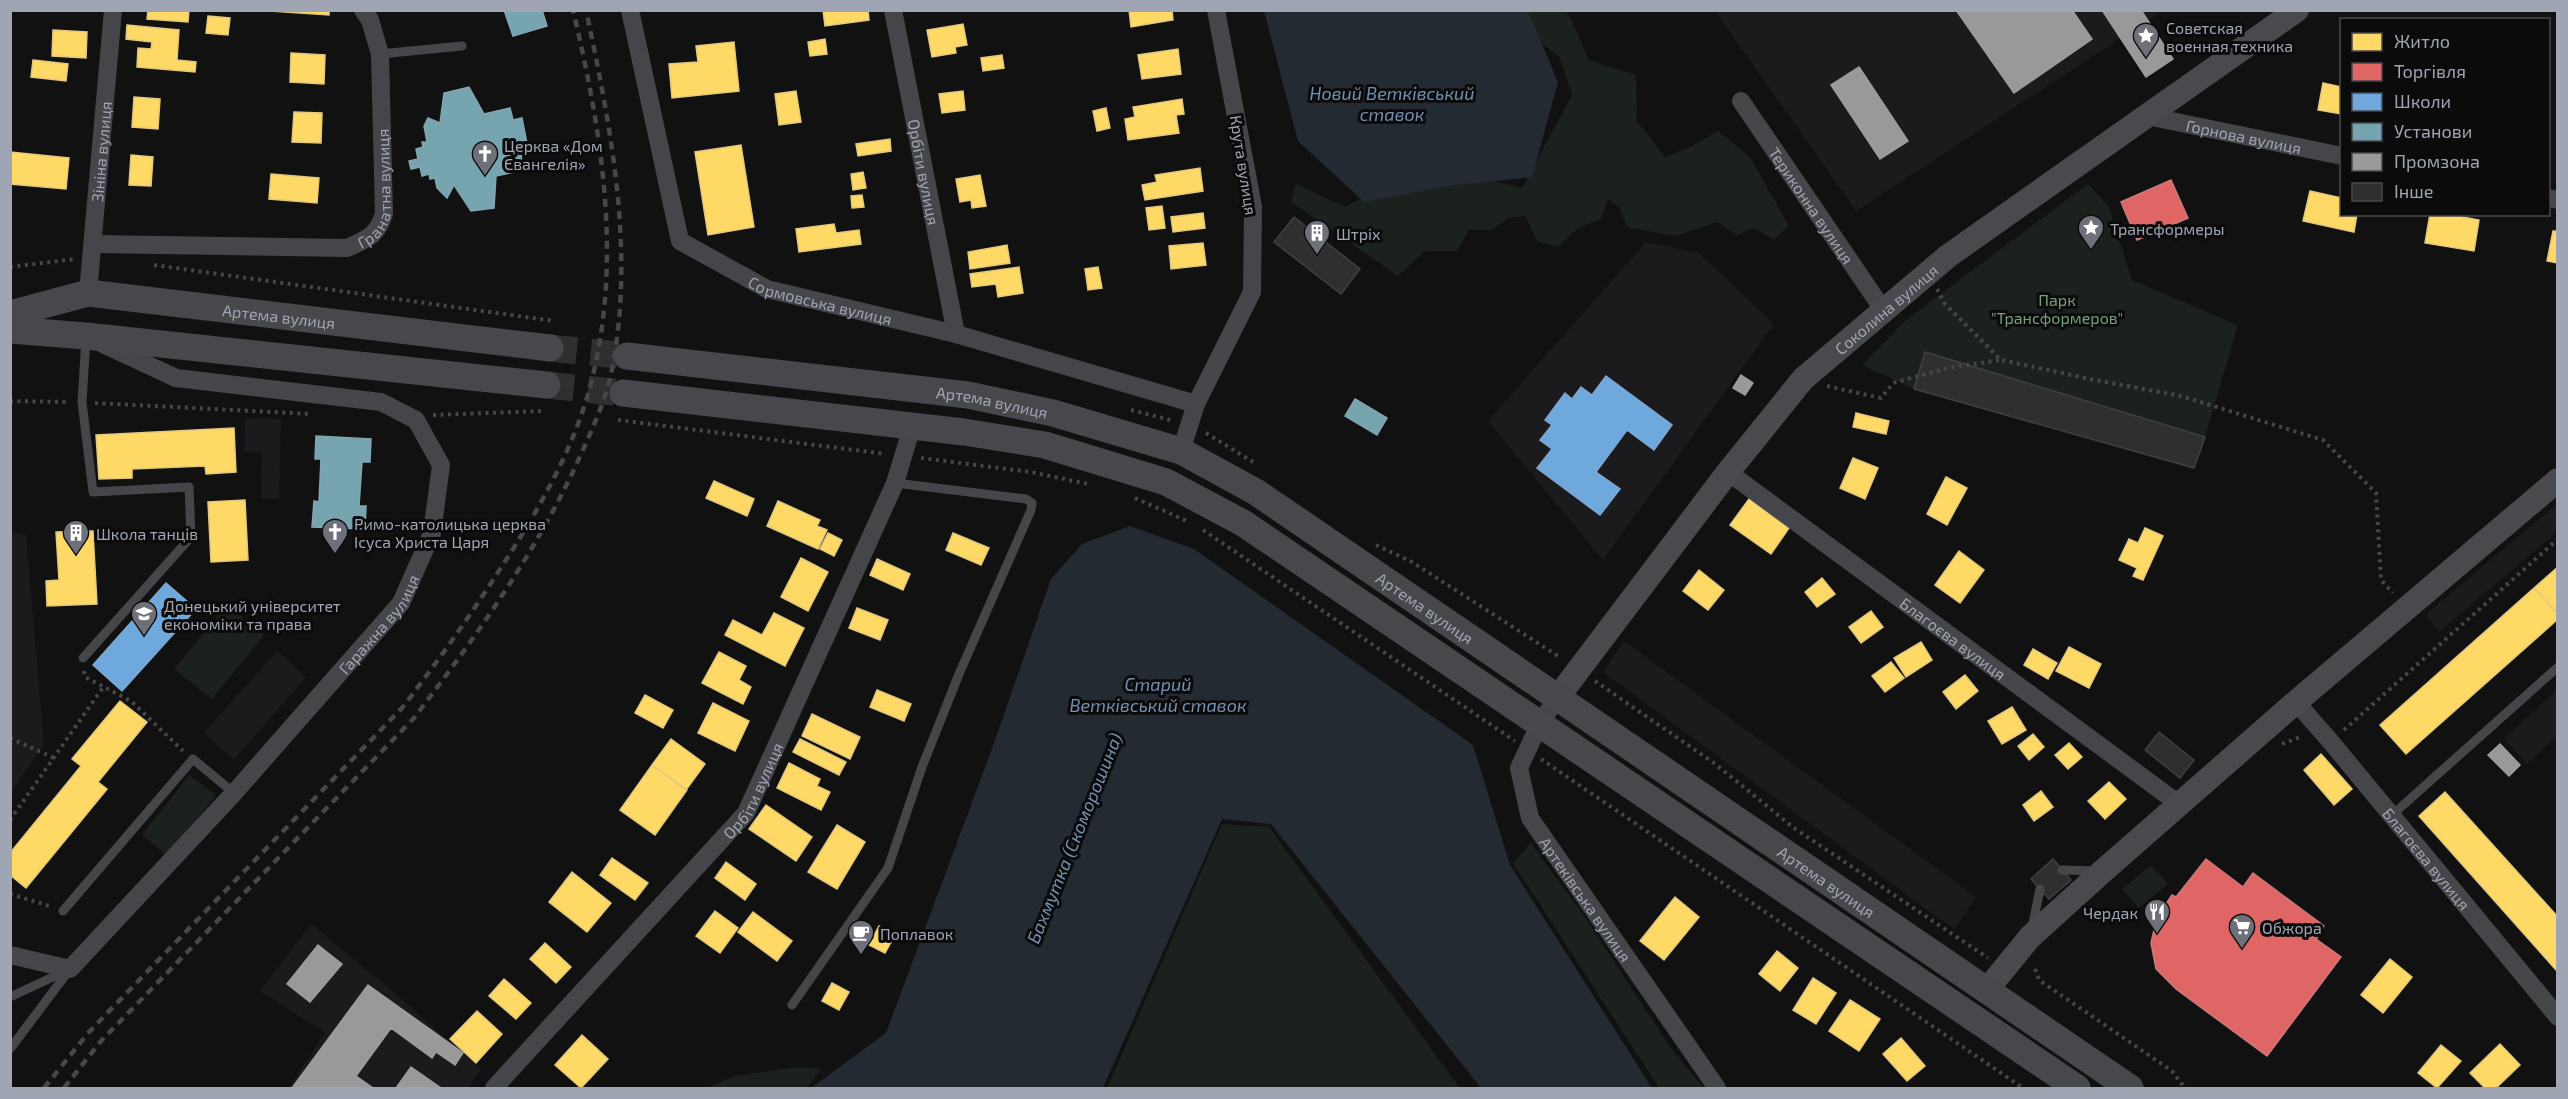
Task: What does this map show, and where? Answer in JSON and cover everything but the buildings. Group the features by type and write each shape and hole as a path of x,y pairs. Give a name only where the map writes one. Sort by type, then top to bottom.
{"main road":[{"name":"Артема вулиця","path":"10,314 88,292 550,348"},
{"path":"86,336 89,307 99,301 128,297"},
{"path":"10,330 547,385"},
{"name":"Артема вулиця","path":"627,356 968,395 1053,413 1181,451 1256,492 2130,1089"},
{"name":"Артема вулиця","path":"623,393 964,432 1045,446 1166,482 1243,523 2077,1089"}],"street":[{"name":"Зініна вулиця","path":"88,292 113,10"},
{"name":"Гранатна вулиця","path":"93,250 347,248 365,240 379,229 384,213 380,54 370,20 363,10"},
{"name":"Сормовська вулиця","path":"630,10 680,241 767,289 956,334 1196,404"},
{"name":"Орбіти вулиця","path":"893,10 956,334"},
{"name":"Крута вулиця","path":"1181,451 1196,404 1251,292 1253,207 1216,10"},
{"name":"Соколина вулиця","path":"1558,697 1728,472 1803,379 1948,256 2297,10"},
{"name":"Териконна вулиця","path":"1741,101 1884,311"},
{"name":"Горнова вулиця","path":"2147,116 2340,156"},
{"path":"86,336 176,378 381,402 416,420"},
{"name":"Гаражна вулиця","path":"70,969 234,793 401,603 432,533 441,465 416,420"},
{"name":"Орбіти вулиця","path":"494,1089 746,813 895,483 912,427"},
{"name":"Благоєва вулиця","path":"1728,472 2179,804"},
{"path":"1986,991 2030,937 2103,871 2296,702 2558,480"},
{"name":"Артеківська вулиця","path":"1558,697 1540,723 1519,768 1530,818 1717,1089"},
{"name":"Благоєва вулиця","path":"2296,702 2558,1017"},
{"path":"10,955 70,969"}],"lane":[{"path":"380,54 462,46"},
{"path":"83,658 191,537 189,487 93,492 82,402 86,336"},
{"path":"792,1005 888,868 922,767 959,674 1031,510 1032,503 1026,499 895,483"},
{"path":"2392,815 2558,667"},
{"path":"63,911 193,759 234,793"},
{"path":"2062,870 2103,871"},
{"path":"2030,937 2040,889"},
{"path":"10,997 70,969"},
{"name":"Гаражна вулиця","path":"10,1049 70,969"}],"path":[{"path":"10,267 93,250"},
{"path":"152,264 554,321"},
{"path":"1929,273 1944,303 2001,360"},
{"path":"1803,379 1881,398 1893,383 1948,368 2001,360 2181,396 2323,440 2376,493 2381,580 2407,610"},
{"path":"10,401 82,402 321,415"},
{"path":"1122,408 1189,425 1220,440 1259,467"},
{"path":"416,420 437,414 542,411"},
{"path":"618,420 1031,471 1096,486"},
{"path":"1128,495 1199,526 2023,1089"},
{"path":"2273,748 2302,736 2331,742 2558,538"},
{"path":"1366,540 1412,562 1579,670 1714,763 1794,828 1992,961 2035,969"},
{"path":"83,658 85,676 131,701 193,759"},
{"path":"10,820 104,687"},
{"path":"10,738 54,758"},
{"path":"10,894 63,911"},
{"path":"2036,963 2035,969 2039,980 2172,1071 2185,1089"}],"shaded area":[{"path":"1715,11 2162,11 1856,211"},
{"path":"1646,242 1699,253 1774,324 1603,560 1488,421"},
{"path":"245,418 281,419 279,499 261,498 262,452 244,451"},
{"path":"2557,504 2557,532 2439,632 2425,615"},
{"path":"11,533 26,535 44,744 11,792"},
{"path":"1624,641 1976,897 1954,929 1603,672"},
{"path":"277,651 306,677 234,760 204,733"},
{"path":"2557,690 2557,736 2527,764 2504,739"},
{"path":"311,924 390,989 481,1069 468,1088 289,1088 325,1032 260,991"}],"green space":[{"path":"1565,10 1589,60 1636,75 1637,121 1665,157 1690,147 1718,131 1750,157 1789,226 1774,240 1754,228 1737,235 1717,222 1675,236 1627,227 1619,207 1608,199 1601,219 1578,228 1558,247 1537,241 1525,216 1508,218 1492,230 1469,230 1457,251 1425,251 1398,276 1291,202 1296,184 1345,207 1383,185 1466,174 1522,188 1572,95 1560,58 1522,27 1515,11"},
{"name":"Парк \"Трансформеров\"","path":"2088,184 2109,207 2132,280 2238,325 2205,437 1925,352 1914,389 1862,365 1906,320"},
{"path":"227,605 264,635 212,699 174,669"},
{"path":"189,775 216,795 168,856 142,835"},
{"path":"1222,824 1269,827 1460,1088 1107,1088"},
{"path":"1531,843 1585,917 1671,1048 1704,1088 1659,1088 1513,863"},
{"path":"2151,865 2168,884 2139,908 2122,889"},
{"path":"799,1067 821,1069 807,1088 706,1088 734,1076"}],"water":[{"name":"Новий Ветківський ставок","path":"1264,11 1528,11 1558,82 1532,177 1448,186 1364,202 1298,141"},
{"name":"Старий Ветківський ставок","path":"1130,526 1194,549 1473,745 1510,865 1652,1088 1481,1088 1271,824 1222,819 1103,1088 811,1088 886,1033 993,746 1051,579 1082,544"}],"tunnel":[{"path":"550,348 627,356"},
{"path":"547,385 623,393"}],"railway":[{"path":"44,1088 89,1032 402,708 486,591 554,479 586,402 602,330 606,284 607,238 599,146 573,10"},
{"path":"64,1088 101,1041 414,718 503,595 542,530 577,463 601,408 611,374 618,329 621,283 621,237 617,191 604,100 586,10"}],"place":[{"name":"Советская военная техника","path":"2146,59"},
{"name":"Церква «Дом Євангелія»","path":"485,177"},
{"name":"Трансформеры","path":"2091,251"},
{"name":"Штріх","path":"1317,256"},
{"name":"Римо-католицька церква Ісуса Христа Царя","path":"335,555"},
{"name":"Школа танців","path":"76,556"},
{"name":"Донецький університет економіки та права","path":"144,637"},
{"name":"Чердак","path":"2157,935"},
{"name":"Обжора","path":"2242,950"},
{"name":"Поплавок","path":"861,956"}],"water label":[{"name":"Бахмутка (Скоморошина)","path":"1074,838"}]}
